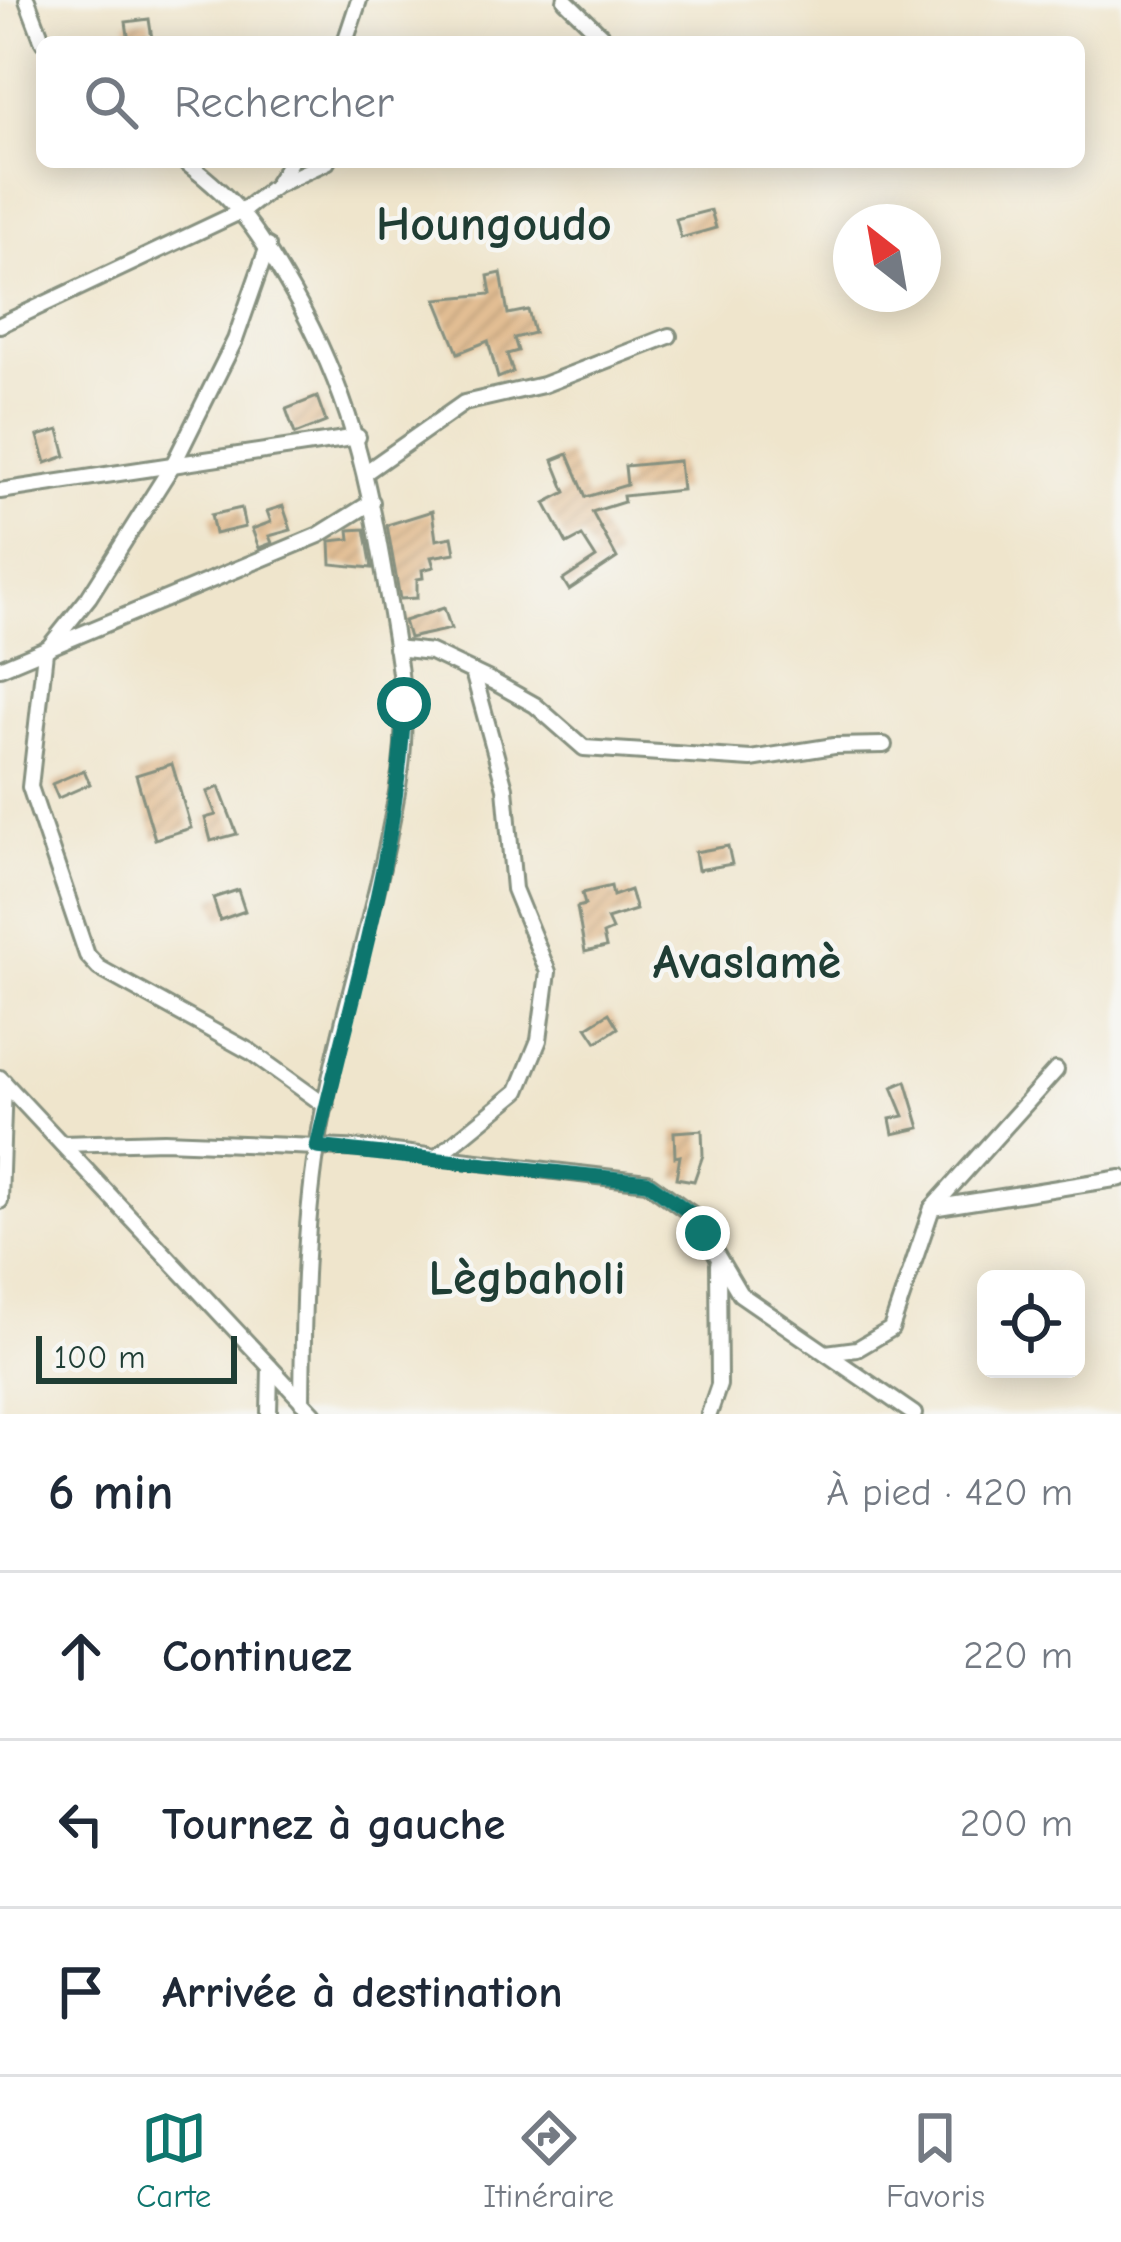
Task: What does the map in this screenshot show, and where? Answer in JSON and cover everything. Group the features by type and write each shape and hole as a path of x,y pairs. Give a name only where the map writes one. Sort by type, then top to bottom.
{"street":[{"path":"27,0 41,36"},
{"path":"347,36 359,0"},
{"path":"565,0 599,36"},
{"path":"192,168 244,210 326,349 366,472 404,704 401,764 373,919 317,1147 303,1286 308,1408"},
{"path":"275,185 286,168"},
{"path":"0,326 244,210 275,185 313,168"},
{"path":"268,246 235,340 175,461 89,597 45,652 30,787 88,955 114,979 251,1052 326,1106"},
{"path":"366,472 464,403 543,386 669,336"},
{"path":"0,491 358,437"},
{"path":"0,668 319,535 372,502"},
{"path":"396,648 430,652 473,672 535,705 584,748 751,759 834,746 884,745"},
{"path":"437,1157 518,1091 530,1072 548,972 514,889 505,788 473,672"},
{"path":"824,1353 857,1349 891,1329 932,1208 1056,1070"},
{"path":"2,1080 308,1408"},
{"path":"0,1202 2,1080"},
{"path":"62,1144 164,1141 317,1147 647,1182 693,1215 740,1294 914,1414"},
{"path":"932,1208 1121,1178"},
{"path":"709,1414 719,1385 718,1264"},
{"path":"269,1414 270,1367"}],"building":[{"path":"149,19 152,36 128,36 126,22"},
{"path":"711,210 716,228 681,238 676,219"},
{"path":"501,273 508,314 528,310 534,333 514,338 518,351 507,354 513,372 498,378 488,341 458,353 436,299 491,294 488,276"},
{"path":"317,397 326,422 295,434 286,409"},
{"path":"59,430 66,456 46,463 38,436"},
{"path":"568,454 586,497 627,485 625,466 679,461 682,490 623,496 624,502 592,512 617,558 569,590 563,580 596,558 582,536 567,544 545,503 566,492 553,460"},
{"path":"283,506 291,530 269,536 272,543 259,548 252,529 271,522 267,511"},
{"path":"241,508 245,527 215,534 211,515"},
{"path":"432,511 436,540 452,537 455,553 431,557 434,567 422,570 423,578 417,579 417,598 400,599 387,525"},
{"path":"365,529 372,568 331,564 330,541 350,539 349,530"},
{"path":"444,608 451,629 409,638 404,621"},
{"path":"172,764 191,828 155,839 136,775"},
{"path":"84,770 90,784 58,798 52,784"},
{"path":"219,787 237,834 211,841 205,818 216,815 207,792"},
{"path":"728,846 732,864 698,870 695,852"},
{"path":"611,886 613,896 630,890 636,910 607,919 612,930 603,934 606,947 585,952 577,907 585,905 582,893"},
{"path":"238,890 245,911 220,920 213,898"},
{"path":"609,1013 618,1028 597,1042 587,1027"},
{"path":"906,1081 920,1128 893,1134 890,1119 904,1116 892,1087"},
{"path":"702,1130 703,1155 694,1181 676,1178 680,1156 675,1157 674,1132"}],"district":[{"name":"Houngoudo","path":"494,224"},
{"name":"Avaslamè","path":"747,962"},
{"name":"Lègbaholi","path":"527,1278"}],"route":[{"path":"404,704 401,764 373,919 317,1147 647,1182 693,1215 703,1233"}]}
